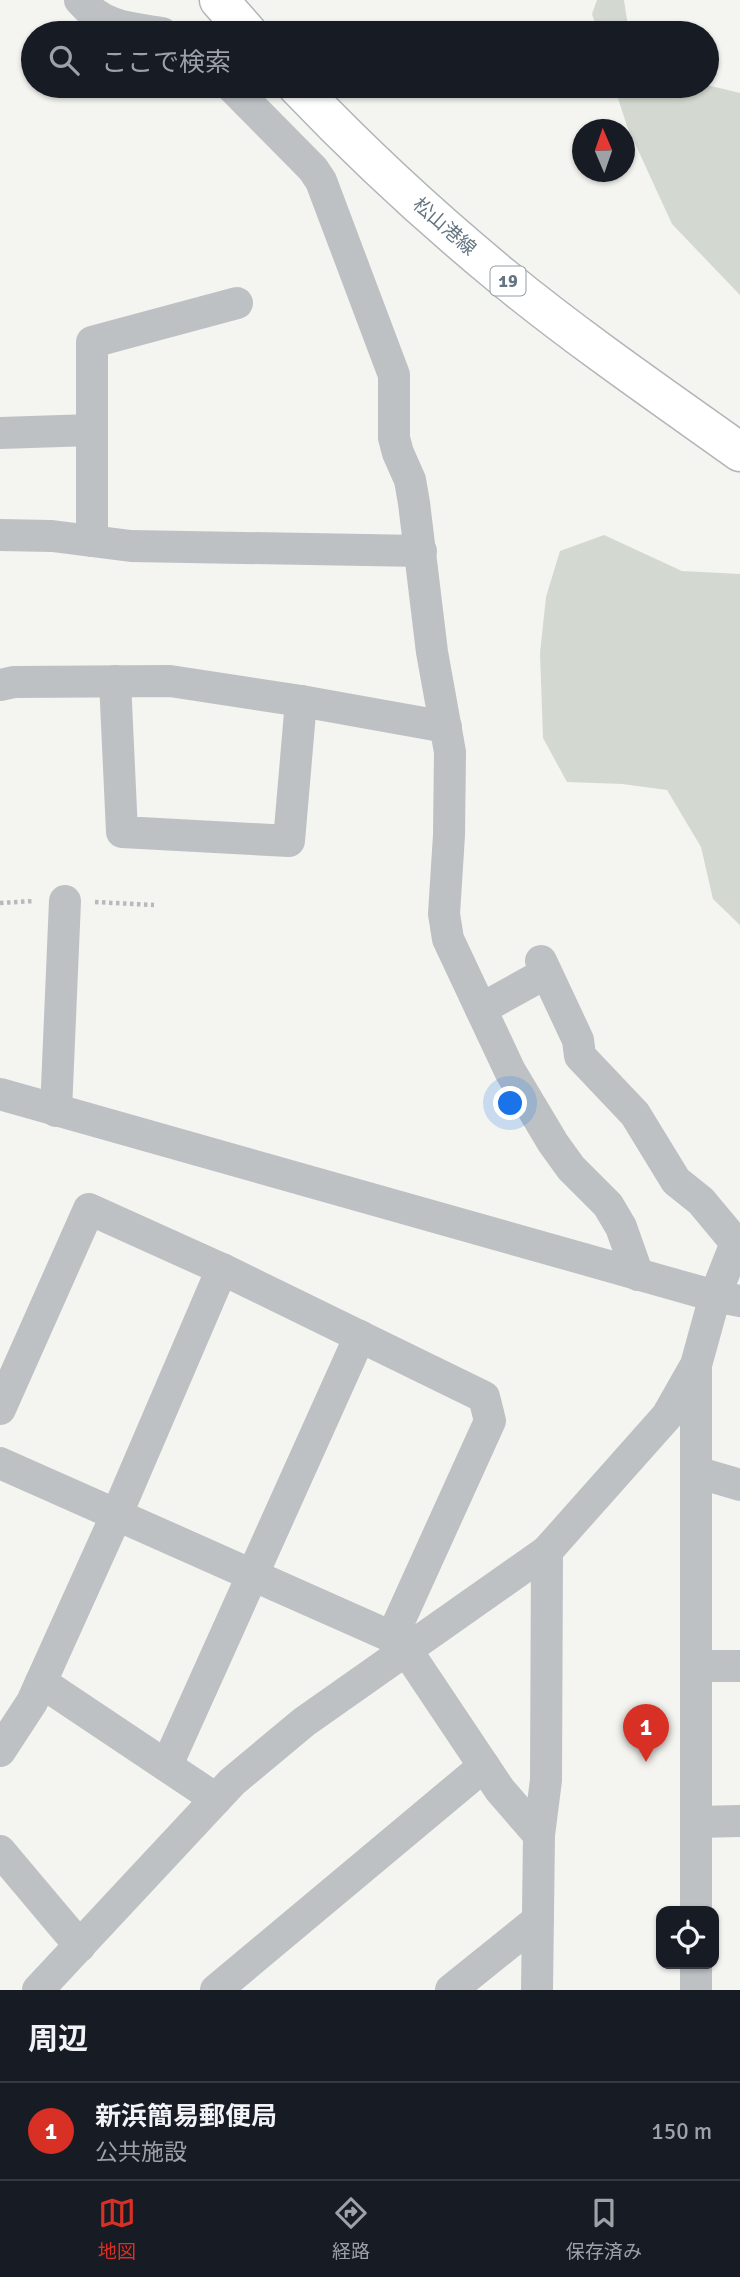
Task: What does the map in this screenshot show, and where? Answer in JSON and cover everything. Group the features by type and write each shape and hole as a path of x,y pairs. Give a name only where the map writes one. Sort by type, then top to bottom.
{"main road":[{"path":"219,0 237,21"},
{"name":"松山港線","path":"308,98 417,203 504,278 626,371 740,452"}],"street":[{"path":"80,0 89,10 106,21"},
{"path":"243,98 313,169 327,195 394,376 394,438 410,480 432,652 450,752 445,926 448,939 510,1071 570,1168 608,1205 621,1227 638,1275"},
{"path":"92,541 92,342 237,303"},
{"path":"0,433 92,430"},
{"path":"0,535 52,536 131,546 421,551"},
{"path":"115,681 122,832 289,841 301,701"},
{"path":"0,685 14,682 170,681 446,727"},
{"path":"56,1111 65,901"},
{"path":"38,1990 232,1782 400,1644 547,1551 667,1416 696,1365 728,1298 738,1242 701,1201 676,1181 635,1114 580,1056 578,1040 543,967 481,1009"},
{"path":"0,1094 638,1275 728,1298"},
{"path":"0,1409 89,1209 222,1269 484,1397 490,1421 400,1644"},
{"path":"0,1751 32,1702 116,1516 222,1269"},
{"path":"167,1765 360,1336"},
{"path":"696,1365 696,1906"},
{"path":"0,1463 253,1575 400,1644 500,1790 538,1835"},
{"path":"696,1472 740,1485"},
{"path":"537,1990 538,1835 546,1780 547,1551"},
{"path":"696,1666 740,1667"},
{"path":"41,1682 216,1799"},
{"path":"216,1990 484,1766"},
{"path":"696,1822 740,1821"},
{"path":"0,1851 80,1946"},
{"path":"451,1990 538,1920"},
{"path":"696,1969 696,1990"}],"shaded area":[{"path":"597,0 624,0 627,21 594,21 592,14"},
{"path":"719,88 740,93 740,295 672,224 635,143 635,119 625,119 618,98 719,98"},
{"path":"604,535 682,571 740,574 740,925 713,899 701,847 667,790 622,784 567,782 543,738 540,653 546,597 560,551"}],"place":[{"name":"新浜簡易郵便局","path":"646,1762"}]}
